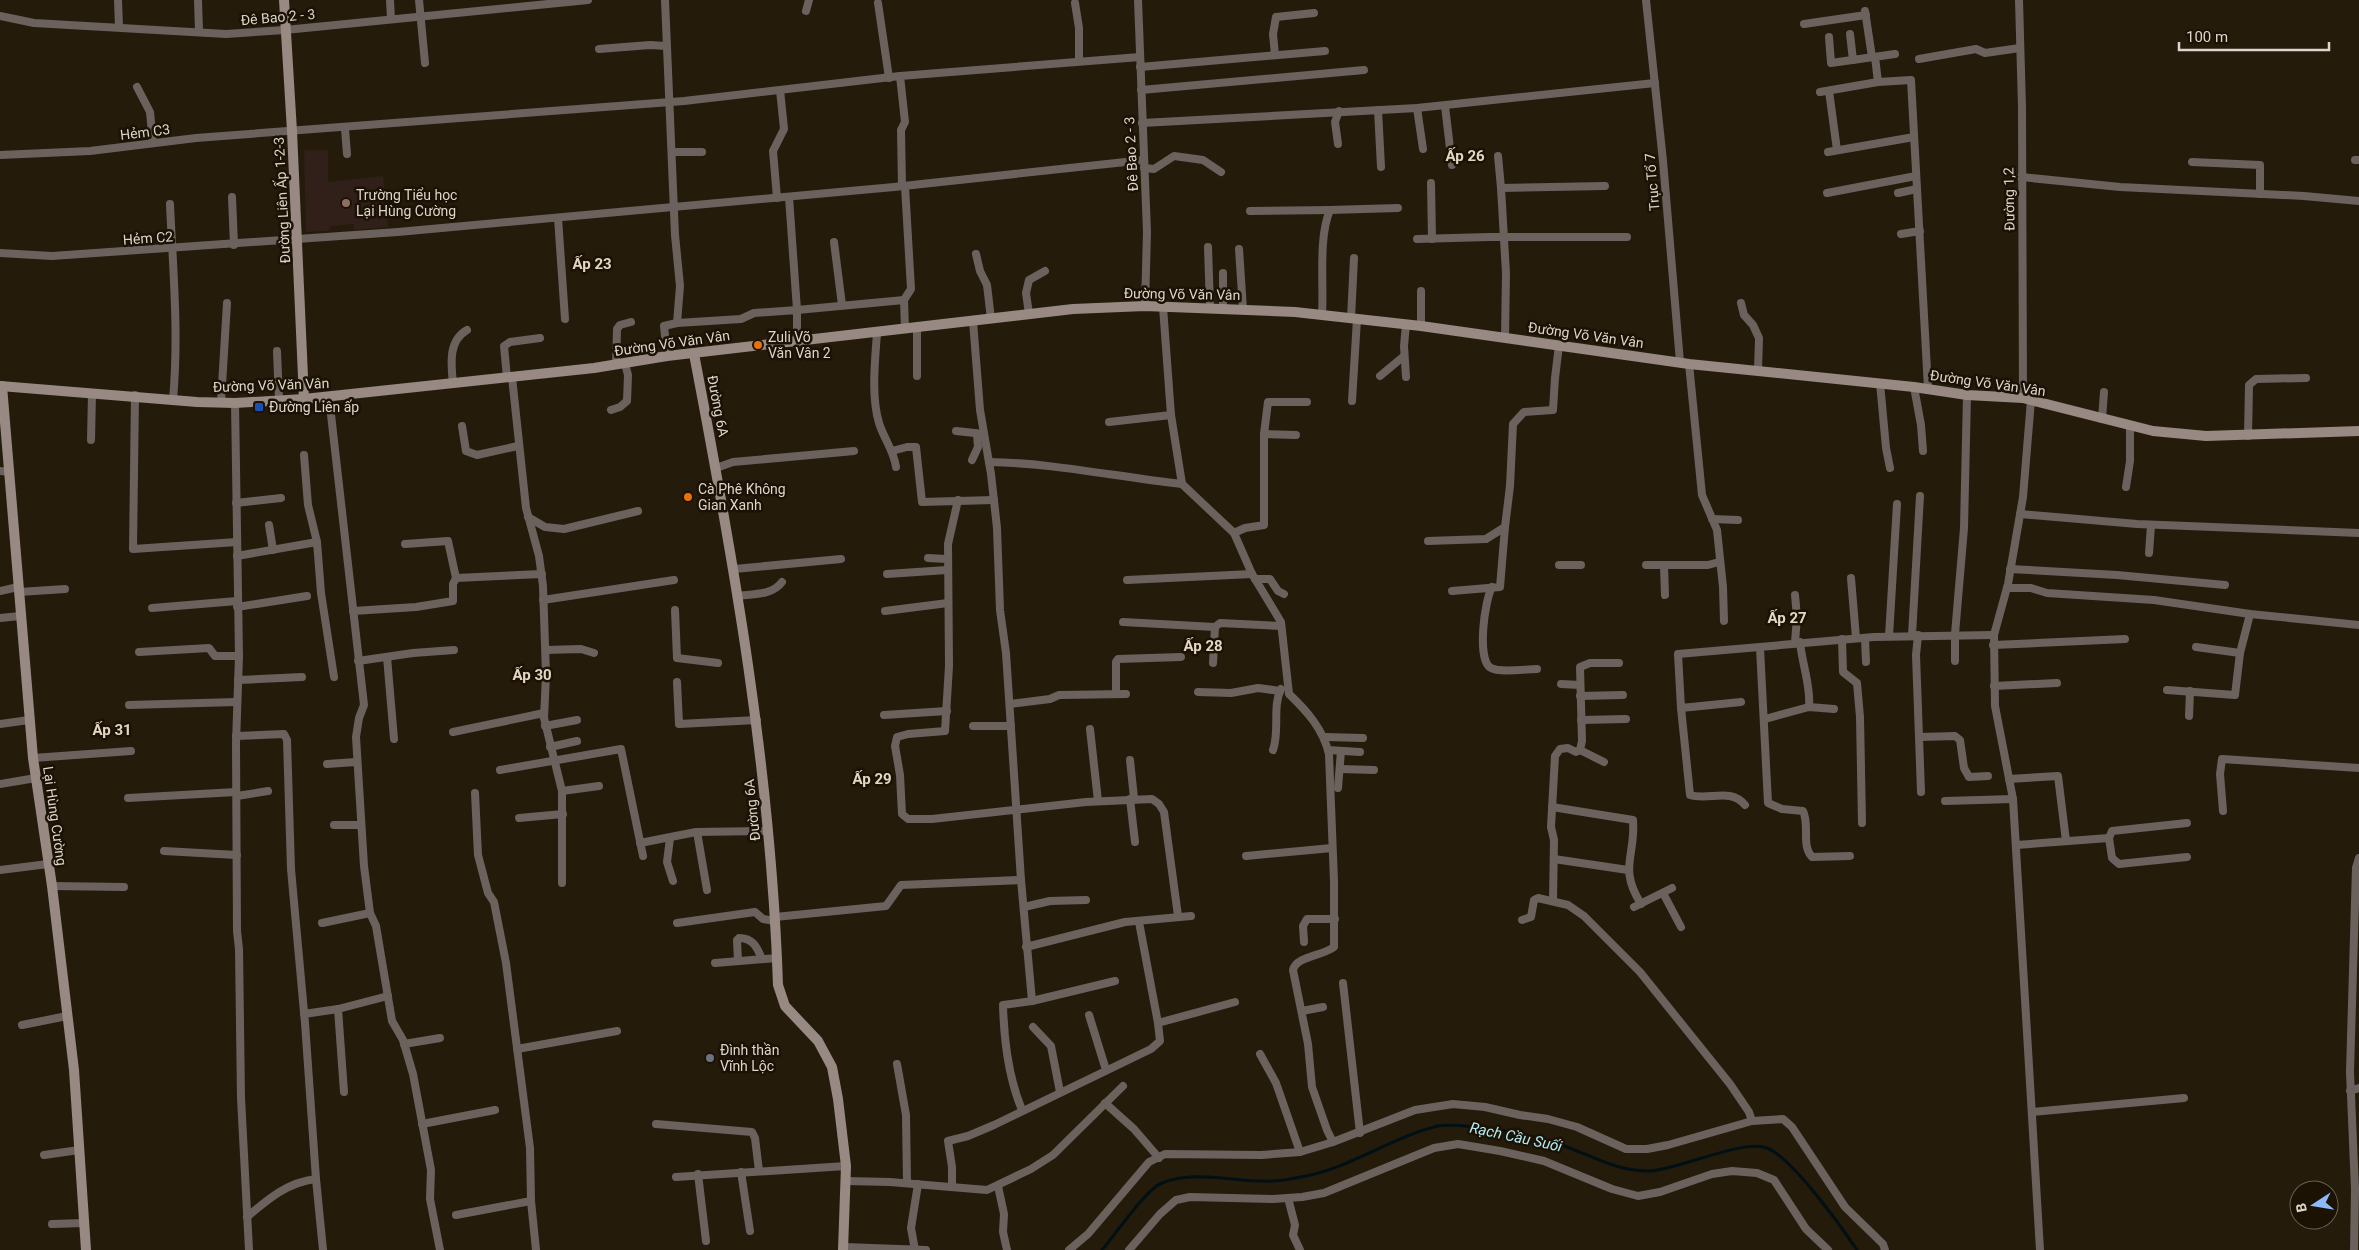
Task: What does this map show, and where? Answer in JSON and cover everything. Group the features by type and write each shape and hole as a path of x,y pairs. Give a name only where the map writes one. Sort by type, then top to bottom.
{"street":[{"path":"118,0 119,26"},
{"path":"198,0 199,31"},
{"name":"Đường Liên Ấp 1-2-3","path":"284,0 304,399"},
{"path":"390,0 390,19"},
{"path":"419,0 425,63"},
{"name":"Đê Bao 2 - 3","path":"0,16 34,23 119,26 226,34 286,30 588,0"},
{"path":"665,0 680,286 677,323"},
{"path":"806,11 809,0"},
{"name":"Đê Bao 2 - 3","path":"1138,0 1147,232 1145,306"},
{"name":"Trục Tổ 7","path":"1646,0 1684,363 1702,495 1717,530 1723,587 1724,621"},
{"name":"Đường 1,2","path":"2019,0 2021,177 2027,399 2020,514 2007,588 1994,635 1994,686 1997,720 2013,800 2040,1250"},
{"path":"878,3 888,78"},
{"path":"1075,3 1079,28 1080,61"},
{"path":"1275,55 1273,34 1276,17 1314,13"},
{"path":"1804,24 1866,13 1878,82"},
{"path":"1850,34 1853,60"},
{"path":"1829,37 1831,63 1895,54"},
{"path":"598,49 650,45 666,46"},
{"path":"1919,59 1976,50 1985,53 2020,48"},
{"path":"1140,67 1325,51"},
{"name":"Hẻm C3","path":"0,155 90,151 292,131 670,101 900,76 1140,57"},
{"path":"1141,90 1364,70"},
{"path":"900,76 904,122 901,130 911,289 904,300 905,330"},
{"path":"1820,92 1878,82 1911,80 1928,388"},
{"path":"1142,122 1445,106 1655,83"},
{"path":"137,86 150,112 153,144"},
{"path":"777,198 773,151 784,129 780,90"},
{"path":"1829,91 1837,150"},
{"path":"1445,106 1452,165"},
{"path":"1417,108 1423,149"},
{"path":"1378,110 1381,167"},
{"path":"1338,144 1335,122 1339,111"},
{"path":"345,128 347,154"},
{"path":"1828,152 1914,136"},
{"path":"672,152 702,152"},
{"path":"1144,168 1154,169 1174,156 1203,160 1221,172"},
{"path":"1498,156 1506,273 1505,338"},
{"name":"Hẻm C2","path":"0,253 52,256 234,245 297,238 398,232 904,186 1144,160"},
{"path":"2192,162 2260,165 2260,194"},
{"path":"1827,193 1916,176"},
{"path":"2021,177 2130,188 2359,201"},
{"path":"1431,183 1432,238"},
{"path":"1501,188 1605,186"},
{"path":"1898,193 1917,189"},
{"path":"232,197 234,245"},
{"path":"789,197 797,310 797,342"},
{"path":"170,204 177,305 176,365 173,400"},
{"path":"1250,211 1398,208"},
{"path":"1322,315 1324,240 1326,219 1330,210"},
{"path":"558,218 564,319"},
{"path":"1901,234 1920,231"},
{"path":"1417,239 1627,236"},
{"path":"834,242 842,305"},
{"path":"1208,247 1210,308"},
{"path":"1238,249 1243,309"},
{"path":"976,254 980,272 987,285 991,319"},
{"path":"1352,401 1354,258"},
{"path":"1029,314 1026,293 1029,280 1045,271"},
{"path":"1223,272 1223,308"},
{"path":"1421,291 1421,326"},
{"path":"667,356 664,326 677,323 740,319 754,313 904,300"},
{"path":"221,402 227,303"},
{"path":"1742,303 1744,315 1759,338 1758,371"},
{"name":"Đường Võ Văn Vân","path":"1,386 173,400 235,403 304,399 510,378 621,364 667,356 905,330 1029,314 1090,308 1145,306 1243,309 1354,318 1684,363 1928,388 1967,395 2027,399 2130,426 2199,436 2248,436 2359,431"},
{"path":"1163,307 1171,415 1182,484 1234,534 1254,577 1281,622 1286,682 1289,694 1301,705 1325,737 1328,750 1335,919 1334,947 1325,953 1301,960 1293,966 1310,1059 1312,1087 1333,1142"},
{"path":"973,321 981,434 989,462 997,528 1000,610 1006,653 1026,947 1032,1001"},
{"path":"611,410 620,407 627,401 628,374 621,364 617,329 620,325 631,322"},
{"path":"1406,324 1404,356 1406,377"},
{"path":"917,328 917,376"},
{"path":"453,384 451,362 455,340 467,330"},
{"path":"876,333 878,422 892,451 896,467"},
{"path":"540,338 510,342 504,346 528,517 542,574 546,650 544,713 545,726 562,791 562,884"},
{"path":"1452,590 1500,587 1510,486 1513,424 1524,412 1553,410 1560,345"},
{"path":"277,351 279,400"},
{"name":"Đường 6A","path":"694,354 734,569 757,720 775,919 778,985 785,1006 818,1041 832,1067 846,1166 843,1248"},
{"path":"1380,376 1404,356"},
{"path":"2248,436 2249,385 2256,379 2306,378"},
{"path":"1880,383 1886,448 1890,468"},
{"name":"Lại Hùng Cường","path":"1,386 4,472 18,590 33,758 52,886 68,1016 86,1250"},
{"path":"1914,387 1921,425 1923,451"},
{"path":"2102,419 2104,392"},
{"path":"92,394 92,440"},
{"path":"1955,662 1955,634 1964,528 1967,395"},
{"path":"135,396 133,549 237,542"},
{"path":"329,397 364,704 359,718 356,737 356,762 370,913 376,926 392,1021 404,1044 413,1074 431,1170 430,1199 440,1250"},
{"path":"1234,534 1245,528 1264,525 1264,434 1268,402 1307,402"},
{"path":"235,403 238,656 236,736 237,931 239,949 241,1090 247,1217 246,1250"},
{"path":"1109,422 1171,415"},
{"path":"462,426 466,451 478,455 518,446"},
{"path":"2126,487 2130,461 2130,426"},
{"path":"956,431 981,434"},
{"path":"972,460 975,457 981,434"},
{"path":"1264,434 1296,435"},
{"path":"892,451 906,446 916,447 922,502 994,500"},
{"path":"716,468 733,462 854,451"},
{"path":"304,455 308,505 317,542 322,601 334,677"},
{"path":"989,462 1060,466 1107,476 1182,484"},
{"path":"1920,496 1915,635 1921,792"},
{"path":"236,503 281,498"},
{"path":"958,500 948,544 947,559 949,666 945,731 908,734 897,737 895,746 900,775 902,814 908,819 932,819 1098,801 1152,799 1159,804 1164,812 1178,916"},
{"path":"1889,636 1897,504"},
{"path":"528,517 545,527 564,529 638,511"},
{"path":"2020,514 2150,525 2359,533"},
{"path":"1712,519 1738,520"},
{"path":"270,525 273,550"},
{"path":"2148,553 2150,525"},
{"path":"1428,541 1486,539 1505,527"},
{"path":"352,611 416,607 453,601 453,584 456,578 448,541 405,544"},
{"path":"237,556 317,542"},
{"path":"928,558 947,559"},
{"path":"734,569 841,559"},
{"path":"1646,565 1708,565 1719,562"},
{"path":"1559,565 1580,565"},
{"path":"1664,565 1665,594"},
{"path":"2010,569 2117,575 2225,586"},
{"path":"887,574 947,570"},
{"path":"456,578 542,574"},
{"path":"1127,580 1254,577 1270,579 1278,591 1284,594"},
{"path":"1851,578 1856,638"},
{"path":"543,600 674,580"},
{"path":"738,596 766,592 778,588 782,582"},
{"path":"1492,587 1488,594 1492,602 1482,652 1484,661 1491,668 1496,669 1537,669"},
{"path":"2007,588 2031,588 2047,593 2154,600 2250,614 2359,625"},
{"path":"0,591 65,589"},
{"path":"1795,595 1798,642 1810,697 1809,708"},
{"path":"152,608 237,604 307,596"},
{"path":"885,611 948,603"},
{"path":"675,610 677,658 718,663"},
{"path":"2167,690 2235,695 2240,653 2250,614"},
{"path":"0,618 20,616"},
{"path":"1123,622 1214,626 1220,623 1281,626"},
{"path":"1213,663 1214,626"},
{"path":"1745,805 1734,796 1698,797 1690,795 1681,708 1678,654 1760,648 1798,642 1889,636 1994,635"},
{"path":"1865,638 1866,662"},
{"path":"1842,639 1843,672 1857,684 1860,717 1862,823"},
{"path":"1994,645 2126,639"},
{"path":"2196,647 2240,653"},
{"path":"138,652 209,648 214,656 238,656"},
{"path":"1760,648 1768,803 1782,809 1803,811 1806,819 1808,853 1812,857 1850,856"},
{"path":"546,650 581,649 594,653"},
{"path":"358,661 454,650"},
{"path":"388,657 394,739"},
{"path":"1116,694 1116,662 1118,659 1181,657"},
{"path":"1580,750 1582,741 1580,667 1590,663 1619,662"},
{"path":"238,680 302,677"},
{"path":"676,682 679,724 757,720"},
{"path":"1273,750 1276,742 1276,712 1280,691 1286,682"},
{"path":"1994,686 2057,683"},
{"path":"1561,684 1580,684"},
{"path":"1198,692 1231,693 1258,688 1280,691"},
{"path":"2189,716 2190,691"},
{"path":"1010,704 1050,699 1059,695 1126,694"},
{"path":"1580,696 1623,695"},
{"path":"129,705 237,702"},
{"path":"1681,708 1740,702"},
{"path":"1765,719 1809,708 1834,709"},
{"path":"884,715 946,711"},
{"path":"453,732 544,713"},
{"path":"1581,720 1626,719"},
{"path":"0,724 29,720"},
{"path":"545,726 577,720"},
{"path":"973,726 1011,726"},
{"path":"1090,729 1098,801"},
{"path":"236,736 284,734 286,740 291,869 323,1250"},
{"path":"1920,737 1955,736 1960,740 1964,768 1969,777 1988,776"},
{"path":"1325,737 1363,738"},
{"path":"550,747 577,741"},
{"path":"500,770 621,749 643,856"},
{"path":"1553,900 1554,859 1551,827 1554,756 1560,749 1580,750 1604,762"},
{"path":"33,758 131,750"},
{"path":"1328,750 1360,752"},
{"path":"1338,788 1341,751"},
{"path":"2223,811 2220,774 2222,759 2359,768"},
{"path":"1130,760 1135,842"},
{"path":"327,764 356,762"},
{"path":"1340,769 1374,770"},
{"path":"2009,779 2058,776 2066,841"},
{"path":"0,784 36,778"},
{"path":"562,791 599,786"},
{"path":"128,798 268,791"},
{"path":"475,793 478,855 488,893 494,902 506,963 530,1148 531,1201 536,1250"},
{"path":"1945,801 2013,800"},
{"path":"1552,806 1630,818 1633,823 1628,870 1637,906 1672,888"},
{"path":"520,818 563,814"},
{"path":"2187,823 2112,831 2110,838 2112,858 2119,864 2187,857"},
{"path":"334,824 361,825"},
{"path":"640,843 698,832 768,831"},
{"path":"698,832 707,890"},
{"path":"670,838 667,862 673,881"},
{"path":"2016,845 2110,838"},
{"path":"1246,856 1332,848"},
{"path":"164,851 237,855"},
{"path":"2354,1250 2357,1228 2356,1121 2350,1091 2356,991 2356,868 2359,858"},
{"path":"1554,859 1628,870"},
{"path":"0,870 48,864"},
{"path":"677,923 755,912 763,919 775,919 886,906 901,885 1021,880"},
{"path":"52,886 124,887"},
{"path":"1663,893 1681,927"},
{"path":"1522,920 1531,917 1536,898 1553,900 1568,905 1584,916 1640,972 1730,1084 1749,1112 1752,1121"},
{"path":"1024,908 1050,901 1086,900"},
{"path":"322,922 370,913"},
{"path":"1026,947 1125,922 1191,916"},
{"path":"1304,942 1303,926 1307,919 1335,919"},
{"path":"952,1187 952,1167 948,1141 977,1132 1151,1049 1160,1041 1139,922"},
{"path":"738,961 737,940 739,938 747,938 756,945 762,959"},
{"path":"715,963 777,958"},
{"path":"1022,1110 1014,1090 1008,1061 1003,1005 1032,1001 1115,981"},
{"path":"1343,983 1360,1133"},
{"path":"304,1014 338,1009 388,996"},
{"path":"1158,1022 1235,1002"},
{"path":"1302,1011 1323,1007"},
{"path":"338,1009 344,1092"},
{"path":"1089,1015 1106,1070"},
{"path":"22,1025 68,1016"},
{"path":"1034,1027 1050,1046 1060,1092"},
{"path":"517,1049 617,1031"},
{"path":"404,1044 440,1038"},
{"path":"1260,1054 1276,1084 1300,1152"},
{"path":"897,1064 906,1115 907,1183"},
{"path":"846,1181 907,1183 987,1190 998,1186 1053,1155 1123,1086"},
{"path":"2350,1091 2359,1088"},
{"path":"2032,1112 2184,1098"},
{"path":"1105,1104 1134,1129 1159,1158"},
{"path":"1069,1250 1088,1234 1149,1162 1166,1154 1261,1155 1300,1152 1360,1133 1415,1110 1453,1104 1485,1107 1548,1119 1577,1127 1626,1149 1646,1149 1668,1145 1752,1121 1782,1119 1792,1127 1845,1207 1883,1244 1885,1250"},
{"path":"422,1124 495,1110"},
{"path":"656,1124 752,1132 755,1138 759,1171"},
{"path":"1129,1250 1160,1214 1176,1200 1190,1197 1288,1198 1324,1193 1434,1148 1458,1144 1544,1161 1612,1189 1638,1196 1668,1190 1712,1174 1732,1171 1757,1173 1774,1180 1806,1230 1828,1250"},
{"path":"44,1155 79,1150"},
{"path":"676,1177 698,1174 846,1166"},
{"path":"741,1172 750,1231"},
{"path":"698,1174 706,1241"},
{"path":"247,1217 267,1200 286,1188 300,1181 316,1178"},
{"path":"915,1250 911,1228 918,1184"},
{"path":"998,1186 1004,1214 1003,1232 1007,1250"},
{"path":"1288,1198 1295,1225 1292,1235 1300,1250"},
{"path":"456,1215 531,1201"},
{"path":"52,1224 84,1223"},
{"path":"843,1248 926,1250"}],"shaded area":[{"name":"Trường Tiểu học Lại Hùng Cường","path":"304,150 328,150 328,182 383,176 388,227 354,230 353,224 332,226 328,231 306,232"}],"waterway":[{"name":"Rạch Cầu Suối","path":"1102,1250 1139,1203 1155,1187 1162,1183 1188,1177 1272,1181 1306,1176 1340,1166 1404,1137 1447,1125 1506,1131 1556,1143 1613,1165 1650,1171 1727,1151 1756,1146 1767,1148 1777,1154 1802,1178 1857,1250"}],"place":[{"name":"Trường Tiểu học Lại Hùng Cường","path":"346,203"},
{"name":"Zuli Võ Văn Vân 2","path":"758,345"},
{"name":"Đường Liên ấp","path":"259,407"},
{"name":"Cà Phê Không Gian Xanh","path":"688,497"},
{"name":"Đình thần Vĩnh Lộc","path":"710,1058"}],"district":[{"name":"Ấp 26","path":"1465,156"},
{"name":"Ấp 23","path":"592,264"},
{"name":"Ấp 27","path":"1787,618"},
{"name":"Ấp 28","path":"1203,646"},
{"name":"Ấp 30","path":"532,675"},
{"name":"Ấp 31","path":"112,730"},
{"name":"Ấp 29","path":"872,779"}]}
